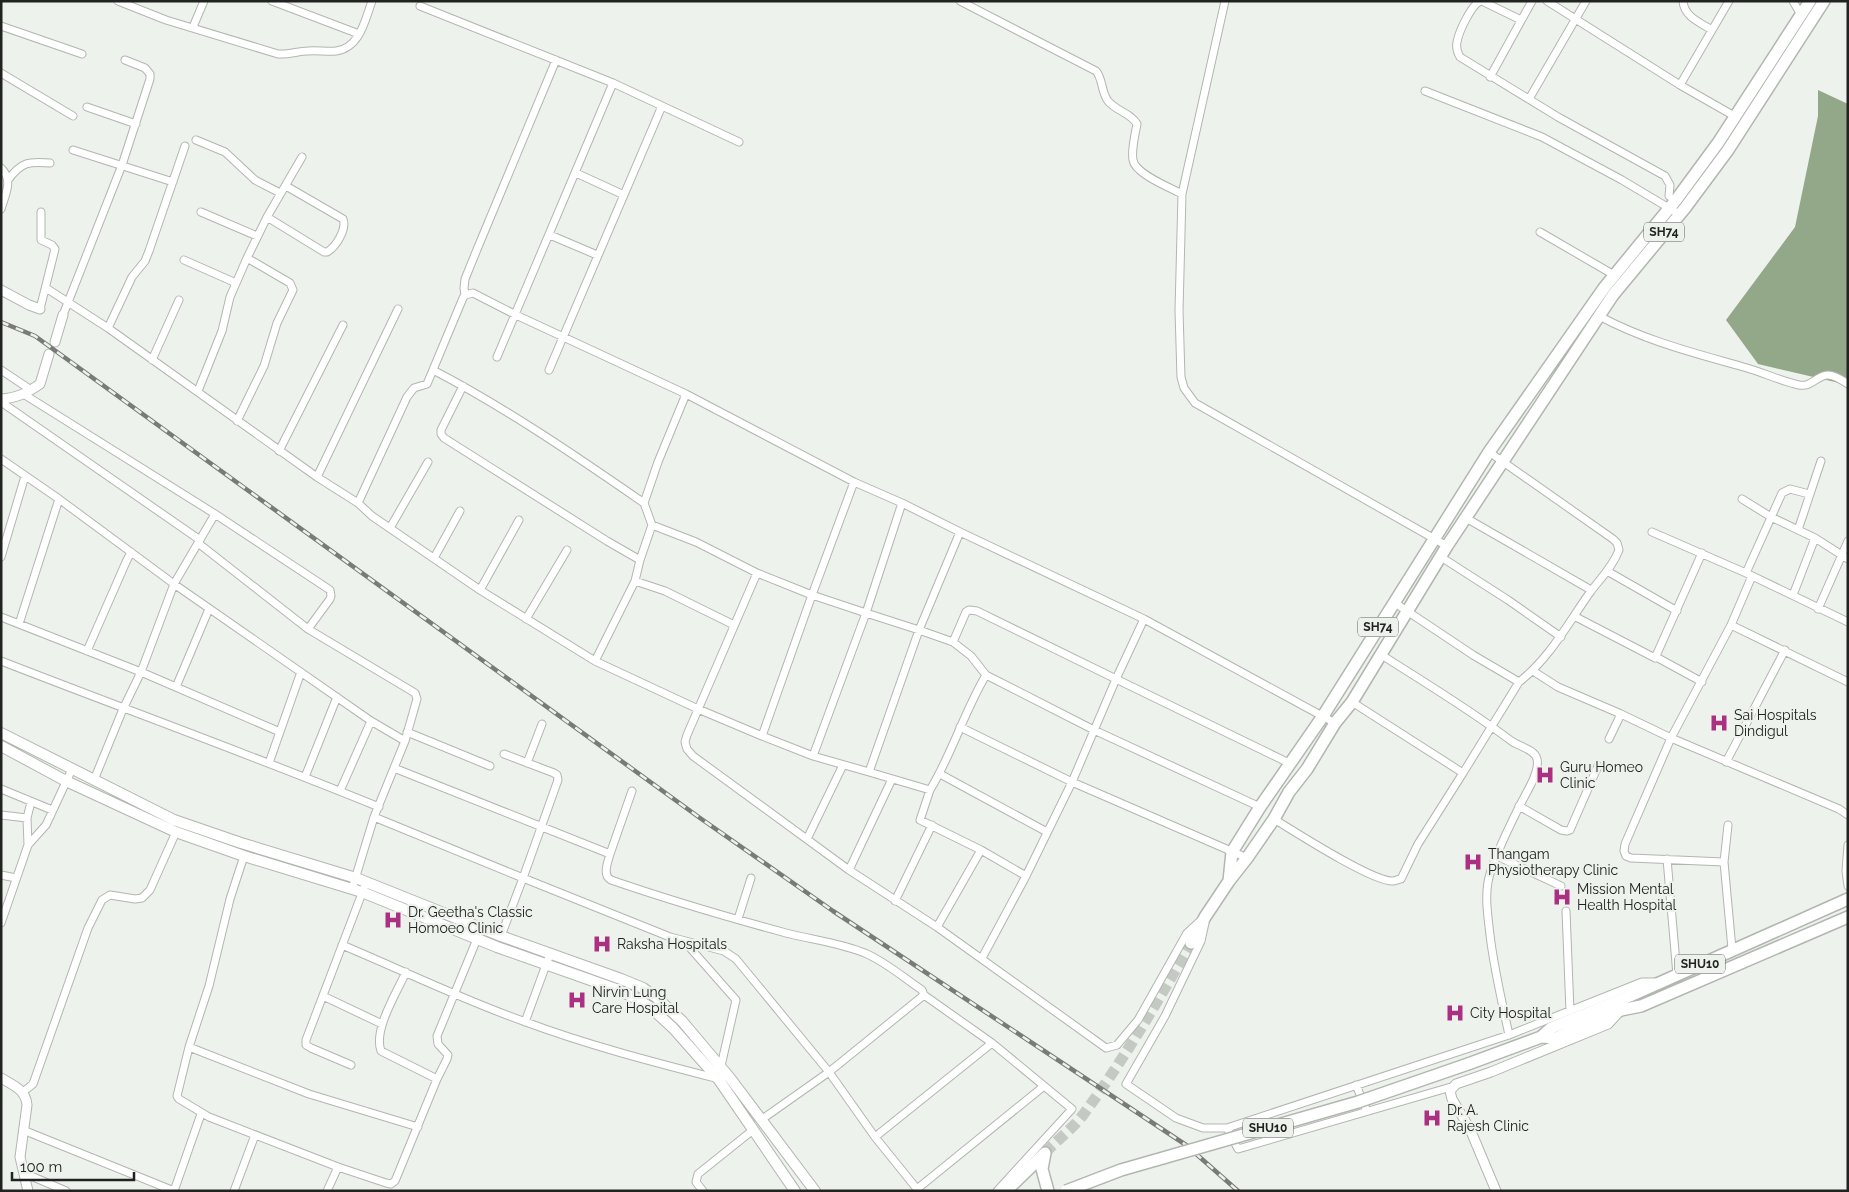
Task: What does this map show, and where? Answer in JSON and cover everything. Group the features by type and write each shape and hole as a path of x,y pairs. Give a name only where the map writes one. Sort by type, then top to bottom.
{"main road":[{"name":"SH74","path":"1191,943 1229,881 1248,858 1335,723 1352,702 1447,546 1613,295 1675,208 1736,117 1810,1"},
{"name":"SH74","path":"1229,881 1232,852 1289,763 1323,716 1489,452 1614,275 1728,150 1824,1"},
{"path":"1,733 174,820 361,880 501,936 616,989 650,1007 673,1028 719,1080 795,1191"},
{"path":"1,746 66,781 176,832 244,856 362,892 477,939 622,979 643,988 682,1021 720,1066 815,1191"},
{"name":"SHU10","path":"1541,1038 1551,1028 1661,982 1848,899"},
{"name":"SHU10","path":"1066,1191 1121,1170 1358,1102 1541,1038 1556,1038 1621,1010 1641,1006 1848,917"},
{"path":"1006,1191 1045,1153 1042,1169 1048,1191"}],"street":[{"path":"118,1 166,20 278,54 287,55 307,50 336,51 349,47 359,34 372,1"},
{"path":"193,27 204,1"},
{"path":"272,1 359,34"},
{"path":"960,1 1096,71 1099,75 1104,96 1109,103 1132,118 1137,124 1133,160 1135,165 1152,178 1182,194"},
{"path":"1225,1 1182,194 1179,311 1181,377 1184,388 1195,403 1447,546"},
{"path":"1522,20 1481,1 1475,5 1460,31 1456,43 1457,52 1460,57 1528,100 1665,176 1670,185 1669,196 1675,208"},
{"path":"1490,77 1532,1"},
{"path":"1547,1 1575,20 1736,117"},
{"path":"1528,100 1586,1"},
{"path":"1683,1 1684,8 1689,15 1712,30"},
{"path":"1680,84 1729,1"},
{"path":"1793,1 1801,16"},
{"path":"420,6 613,83 738,142"},
{"path":"1,26 82,54"},
{"path":"55,342 68,301 122,165 148,88 150,74 145,68 125,60"},
{"path":"358,503 406,397 414,388 427,384 465,295 465,279 556,60"},
{"path":"1,73 73,116"},
{"path":"497,357 613,83"},
{"path":"1425,91 1542,137 1675,208"},
{"path":"550,370 597,255 662,106"},
{"path":"87,107 136,124"},
{"path":"196,140 225,152 255,180 280,193"},
{"path":"108,328 132,277 147,256 185,146"},
{"path":"73,150 173,182"},
{"path":"198,391 222,331 228,304 247,258 266,217 302,157"},
{"path":"8,180 14,171 28,162 50,163"},
{"path":"1,168 8,180 1,209"},
{"path":"576,173 624,195"},
{"path":"266,217 324,252 333,249 344,229 345,223 343,219 286,186"},
{"path":"1,290 40,309 55,249 52,245 41,240 41,212"},
{"path":"201,212 257,236"},
{"path":"1540,232 1614,275"},
{"path":"550,235 597,255"},
{"path":"237,421 264,366 272,344 275,328 293,290 290,283 247,258"},
{"path":"184,260 236,283"},
{"path":"46,288 108,328 278,450 358,503 372,516 480,590 595,662 698,709 813,756 930,790"},
{"path":"465,295 474,293 516,315 686,394 854,482 902,503 1144,619 1335,723"},
{"path":"152,360 179,300"},
{"path":"317,477 398,309"},
{"path":"1599,316 1623,329 1663,345 1789,382 1809,385 1828,375 1848,384"},
{"path":"278,450 343,325"},
{"path":"1,401 28,392 40,384 49,354"},
{"path":"1,370 28,392 330,590 330,599 308,629"},
{"path":"433,370 463,386 644,503 652,524 635,581 595,662"},
{"path":"463,386 440,430 444,438 640,560"},
{"path":"644,503 658,462 686,394"},
{"path":"1,401 199,541 308,629 415,692 417,699 405,741 374,817 361,880 362,892 307,1035 306,1045 351,1065"},
{"path":"1274,819 1347,863 1379,878 1393,881 1401,878 1418,844 1519,682 1533,671 1561,637 1591,590 1607,571 1619,550 1618,543 1489,452"},
{"path":"1,460 59,499 174,584 371,721 405,741"},
{"path":"1798,530 1821,461"},
{"path":"390,528 428,462"},
{"path":"1,557 25,476"},
{"path":"762,736 854,482"},
{"path":"1724,862 1631,858 1626,856 1624,844 1671,738 1731,625 1771,517 1782,493 1790,488 1809,494"},
{"path":"19,624 59,499"},
{"path":"1742,499 1771,517 1816,538 1845,557"},
{"path":"813,756 866,613 902,503"},
{"path":"434,558 460,511"},
{"path":"94,780 123,709 141,672 174,584 215,514"},
{"path":"1466,518 1591,590"},
{"path":"480,590 519,520"},
{"path":"652,524 696,542 757,573 812,595 953,642 971,656 986,675 1094,730 1260,807"},
{"path":"869,772 920,630 960,532"},
{"path":"1652,532 1749,574 1848,622"},
{"path":"1793,595 1816,538"},
{"path":"1818,609 1845,557 1848,541"},
{"path":"526,619 567,550"},
{"path":"87,651 132,552"},
{"path":"1655,658 1702,553"},
{"path":"1441,557 1561,637"},
{"path":"1607,571 1676,611"},
{"path":"757,573 685,742 687,749 693,756 849,870 982,958 1106,1048 1117,1045 1138,1020 1187,933 1207,915"},
{"path":"635,581 665,591 734,625"},
{"path":"1395,602 1473,655 1519,682"},
{"path":"176,688 210,609"},
{"path":"953,642 966,612 973,609 1289,763"},
{"path":"1574,616 1702,682"},
{"path":"1,617 141,672 280,732"},
{"path":"982,958 1026,876 1072,782 1144,619"},
{"path":"1731,625 1848,682"},
{"path":"1726,762 1785,650"},
{"path":"1380,654 1492,725 1512,742 1528,750 1538,759 1532,782 1519,806 1488,880 1487,908 1494,966 1509,1035"},
{"path":"1,661 123,709 269,762 379,807"},
{"path":"1533,671 1558,687 1726,762 1778,782 1847,814 1848,805"},
{"path":"269,762 301,672"},
{"path":"986,675 973,696 940,774 930,790 920,820 981,850 1026,876"},
{"path":"305,777 337,697"},
{"path":"1352,702 1464,773"},
{"path":"1609,739 1621,714"},
{"path":"340,791 371,721"},
{"path":"527,763 542,724"},
{"path":"960,727 1072,782 1248,858"},
{"path":"407,732 490,766"},
{"path":"501,936 558,780 557,775 504,754"},
{"path":"807,839 843,765"},
{"path":"1519,806 1561,830 1570,830 1598,766"},
{"path":"394,768 610,854"},
{"path":"1,923 28,845 46,825 72,769"},
{"path":"940,774 1048,832"},
{"path":"849,870 892,779"},
{"path":"1,789 52,810"},
{"path":"632,791 610,854 607,878 738,920 839,945 867,954 882,962 922,990 924,995 992,1042 1072,1109 996,1191"},
{"path":"28,845 27,818 31,802"},
{"path":"1,815 27,818"},
{"path":"374,817 670,937 724,951 736,959 829,1072 875,1137 918,1190 1044,1086"},
{"path":"895,901 932,825"},
{"path":"1728,825 1724,862 1732,949"},
{"path":"23,1092 33,1084 88,928 102,900 110,895 142,898 150,890 176,832"},
{"path":"1848,845 1846,871 1848,886"},
{"path":"937,927 981,850"},
{"path":"244,856 230,899 209,986 189,1047 177,1096 202,1114 338,1167 386,1183 391,1184 395,1181 437,1079 448,1059 448,1055 438,1044 437,1036 477,939"},
{"path":"1497,856 1561,886"},
{"path":"1667,859 1677,975"},
{"path":"1,875 16,878"},
{"path":"738,920 751,878"},
{"path":"352,889 361,880"},
{"path":"1566,911 1570,1011"},
{"path":"1207,915 1201,941 1165,1016 1126,1084 1176,1118 1203,1128 1227,1128 1509,1035 1642,982 1661,982"},
{"path":"683,940 736,1000 720,1066"},
{"path":"342,945 455,995 525,1022 626,1054 719,1080"},
{"path":"525,1022 548,959"},
{"path":"406,972 382,1024 378,1044 381,1051 437,1079"},
{"path":"761,1120 829,1072 924,995"},
{"path":"323,996 382,1024"},
{"path":"1227,1128 1238,1149 1451,1087 1608,1024 1621,1010"},
{"path":"875,1137 992,1042"},
{"path":"189,1047 309,1094 418,1127"},
{"path":"1,1078 23,1092 27,1098 20,1157 28,1191"},
{"path":"1356,1085 1367,1111"},
{"path":"1451,1087 1452,1099 1470,1129 1496,1191"},
{"path":"23,1130 174,1191 202,1114"},
{"path":"702,1191 696,1182 698,1174 753,1130"},
{"path":"236,1190 255,1135"},
{"path":"327,1191 338,1167"},
{"path":"24,1174 66,1191"}],"shaded area":[{"path":"1818,90 1848,104 1848,385 1758,364 1726,320 1795,227 1818,116"}],"tunnel":[{"path":"1045,1153 1079,1120 1112,1074 1191,943"}],"railway":[{"path":"1,322 35,336 700,818 833,911 1186,1145 1238,1191"}],"place":[{"name":"Sai Hospitals Dindigul","path":"1719,723"},
{"name":"Guru Homeo Clinic","path":"1545,775"},
{"name":"Thangam Physiotherapy Clinic","path":"1473,862"},
{"name":"Mission Mental Health Hospital","path":"1562,897"},
{"name":"Dr. Geetha's Classic Homoeo Clinic","path":"393,920"},
{"name":"Raksha Hospitals","path":"602,944"},
{"name":"Nirvin Lung Care Hospital","path":"577,1000"},
{"name":"City Hospital","path":"1455,1013"},
{"name":"Dr. A. Rajesh Clinic","path":"1432,1118"}]}
